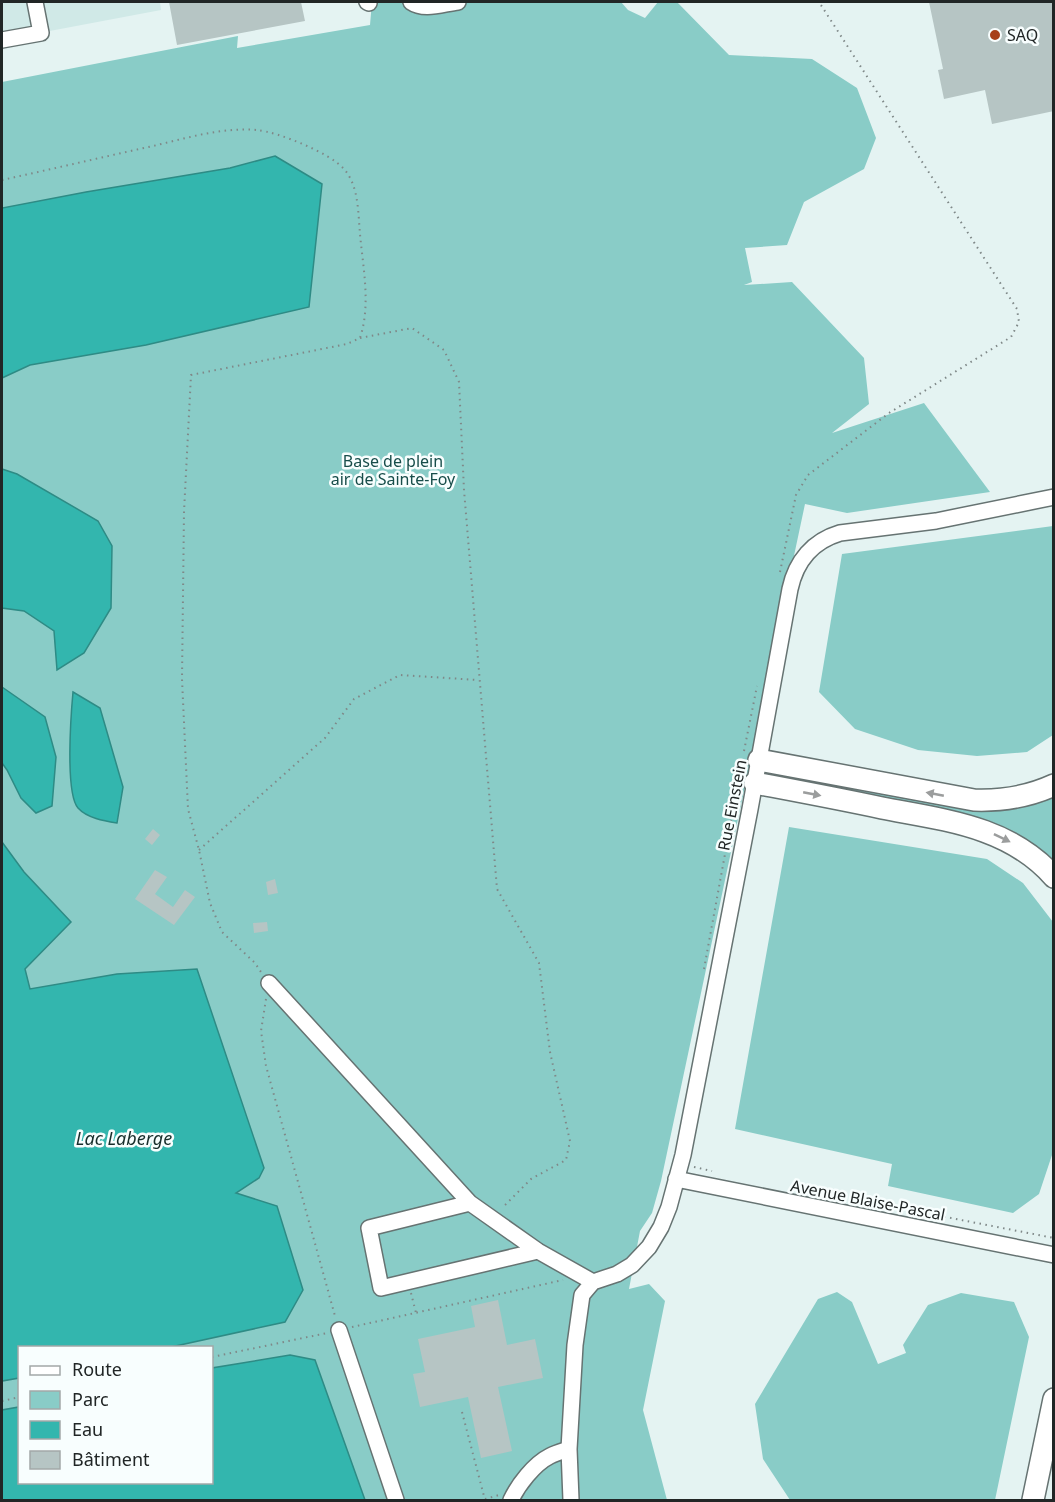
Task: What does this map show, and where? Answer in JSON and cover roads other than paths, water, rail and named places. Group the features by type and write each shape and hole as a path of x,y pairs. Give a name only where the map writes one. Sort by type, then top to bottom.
{"highway":[{"path":"759,760 974,800 999,800 1024,796 1053,785"},
{"path":"755,783 974,827 1012,843 1033,857 1053,877"},
{"path":"1025,1500 1052,1408"},
{"path":"1033,1500 1052,1408"}],"street":[{"path":"2,40 41,33 35,2"},
{"path":"411,2 425,7 458,2"},
{"name":"Rue Einstein","path":"593,1282 618,1274 644,1254 664,1220 676,1179 755,783 792,581 797,566 812,548 833,535 848,531 936,521 1053,497"},
{"path":"269,983 470,1203 538,1251 593,1282 582,1295 575,1345 569,1449 571,1500"},
{"name":"Avenue Blaise-Pascal","path":"676,1179 1053,1256"},
{"path":"470,1203 369,1227 381,1288 538,1251"},
{"path":"339,1330 396,1500"},
{"path":"511,1500 515,1491 549,1456 569,1449"}],"water":[{"path":"275,156 322,184 309,307 146,345 30,365 2,378 2,208 230,168"},
{"path":"2,469 17,474 98,521 112,546 111,608 84,653 57,670 54,631 24,611 2,608"},
{"path":"2,687 45,717 56,757 52,806 36,813 21,798 2,763"},
{"path":"73,692 100,708 123,787 117,823 91,817 78,808 74,800 70,771"},
{"name":"Lac Laberge","path":"2,842 24,872 71,922 25,969 30,989 117,974 197,969 264,1168 259,1178 236,1193 277,1206 303,1290 285,1322 176,1346 18,1346 18,1378 2,1381"},
{"path":"290,1355 315,1360 365,1500 2,1500 2,1410 18,1407 18,1484 213,1484 213,1368"}],"place":[{"name":"SAQ","path":"995,35"}],"park label":[{"name":"Base de plein air de Sainte-Foy","path":"393,470"}]}
